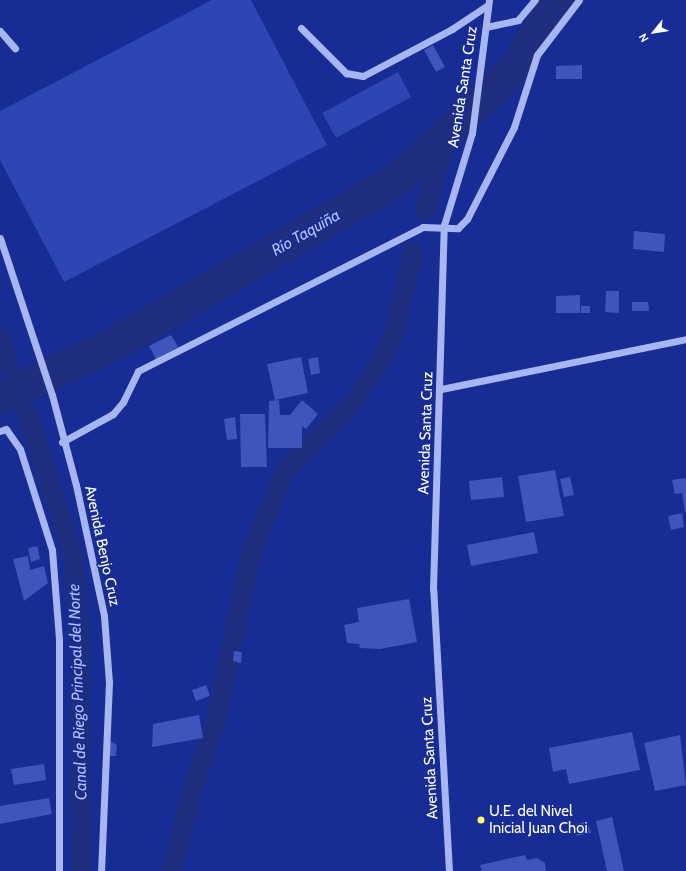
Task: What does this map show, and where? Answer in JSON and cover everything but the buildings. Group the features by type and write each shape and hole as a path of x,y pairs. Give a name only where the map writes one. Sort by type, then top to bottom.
{"street":[{"path":"486,27 518,20 535,0"},
{"path":"62,442 113,414 123,402 138,371 423,227 444,225 458,228 467,219 514,126 537,55 579,0"},
{"path":"302,28 346,73 363,76 452,29 489,2"},
{"name":"Avenida Santa Cruz","path":"448,871 433,589 441,389 444,225 472,133 477,75 489,2"},
{"path":"0,31 15,48"},
{"name":"Avenida Benjo Cruz","path":"0,238 52,395 62,442 83,512 104,616 109,682 101,871"},
{"path":"441,389 686,339"},
{"path":"3,430 20,449 52,550 59,639 59,871"}],"shaded area":[{"path":"212,0 251,0 327,145 64,282 0,160 0,111"},
{"path":"398,72 411,97 336,138 322,113"}],"waterway":[{"name":"Río Taquiña","path":"0,398 114,344 400,178 514,70 557,0"},
{"path":"425,210 448,132"},
{"path":"172,871 193,787 215,723 251,553 285,471 352,404 383,357 393,337 413,252"},
{"name":"Canal de Riego Principal del Norte","path":"0,336 9,365"},
{"name":"Canal de Riego Principal del Norte","path":"23,401 73,554 80,632 81,871"}],"place":[{"name":"U.E. del Nivel Inicial Juan Choi","path":"481,820"}]}
